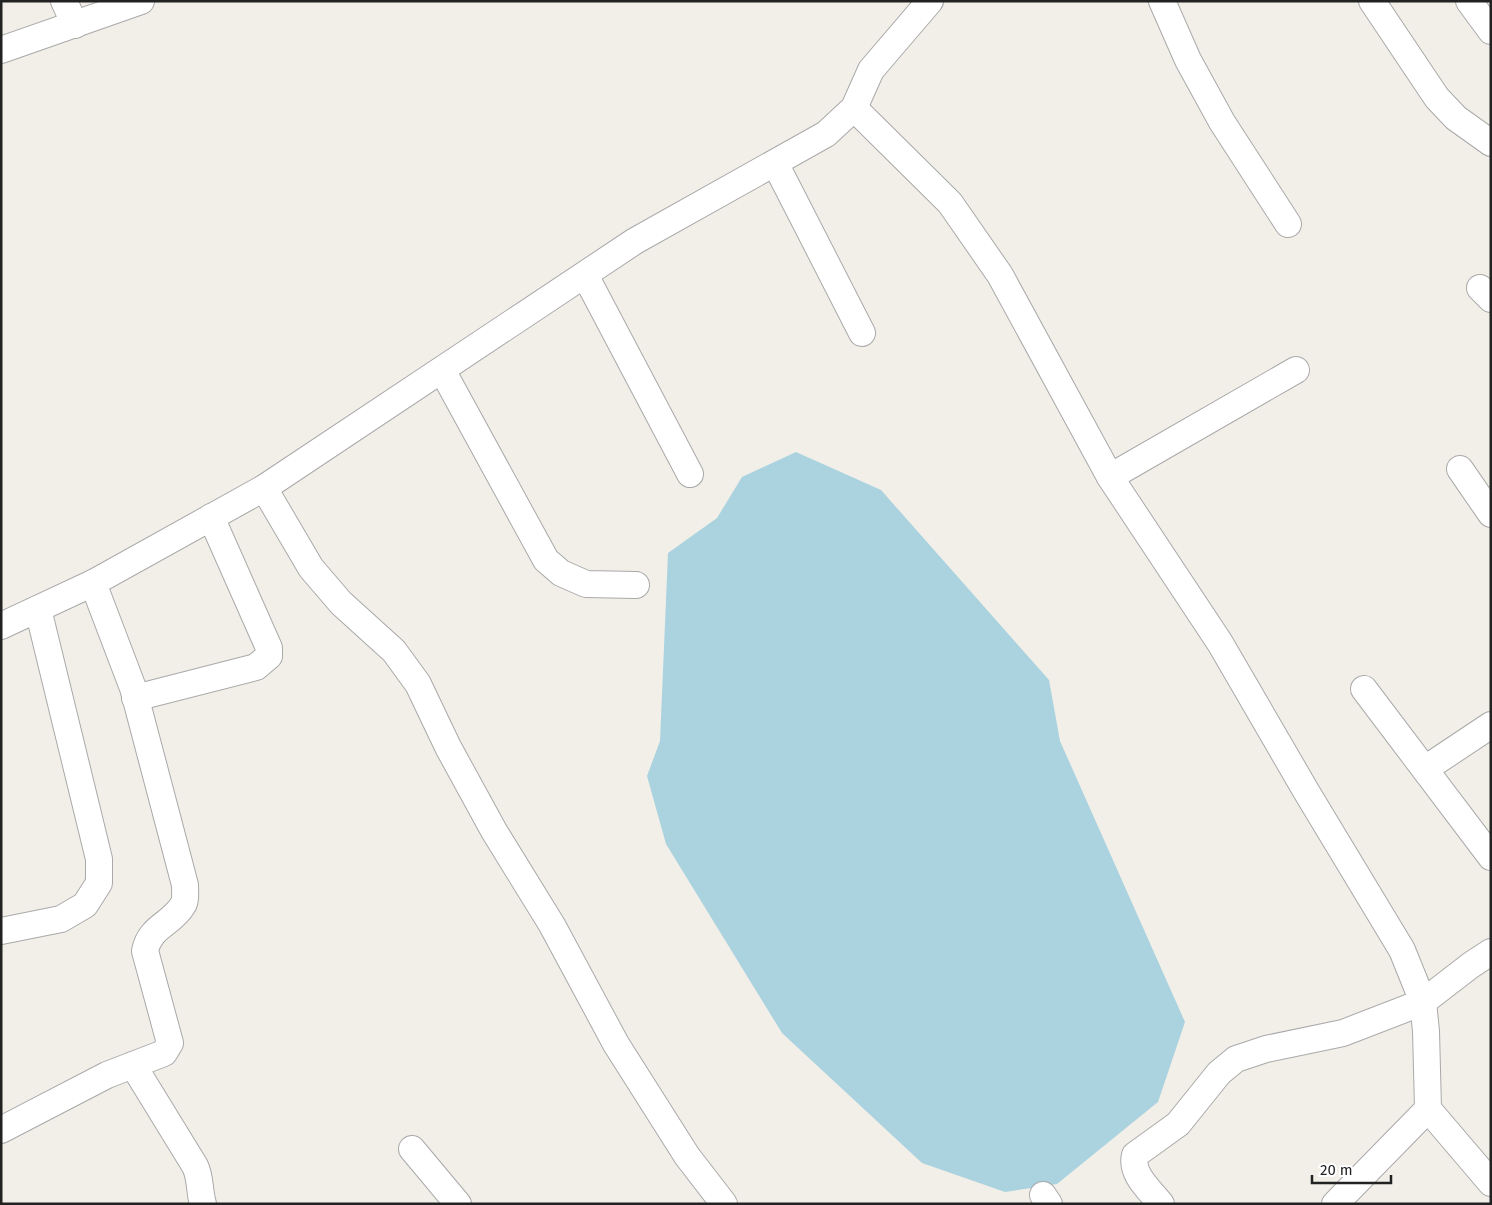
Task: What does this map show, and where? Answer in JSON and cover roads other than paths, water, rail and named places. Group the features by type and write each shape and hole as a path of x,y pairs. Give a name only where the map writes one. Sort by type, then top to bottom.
{"street":[{"path":"64,1 75,25"},
{"path":"1,50 141,1"},
{"path":"1,626 94,583 264,488 635,241 826,134 854,108 871,70 930,1"},
{"path":"1162,1 1188,60 1222,122 1288,224"},
{"path":"1372,1 1437,98 1456,118 1491,144"},
{"path":"1469,1 1491,31"},
{"path":"854,108 950,203 1000,275 1110,477 1220,644 1402,950 1423,1002 1426,1031 1428,1109 1491,1183"},
{"path":"775,163 862,333"},
{"path":"584,274 690,474"},
{"path":"442,370 546,560 561,573 586,584 636,585"},
{"path":"1110,477 1296,370"},
{"path":"1460,469 1491,514"},
{"path":"264,488 311,568 341,603 394,651 418,684 448,747 494,831 552,925 616,1044 687,1156 724,1204"},
{"path":"135,698 256,666 270,656 269,648 212,517"},
{"path":"1,1130 107,1076 164,1054 170,1043 145,952 147,941 156,928 174,916 184,904 186,886 135,698 94,583"},
{"path":"1,931 62,919 85,905 99,883 99,859 38,609"},
{"path":"1364,689 1491,857"},
{"path":"1425,769 1491,725"},
{"path":"1161,1204 1135,1171 1133,1163 1135,1155 1178,1124 1220,1073 1236,1059 1266,1049 1342,1033 1423,1002 1490,954"},
{"path":"133,1065 195,1166 200,1176 200,1192 203,1204"},
{"path":"1336,1204 1428,1109"},
{"path":"412,1149 458,1204"}],"water":[{"path":"796,452 881,490 1049,680 1060,741 1185,1022 1158,1102 1057,1184 1005,1192 922,1163 782,1033 666,844 647,776 660,741 668,553 717,518 742,477"}]}
